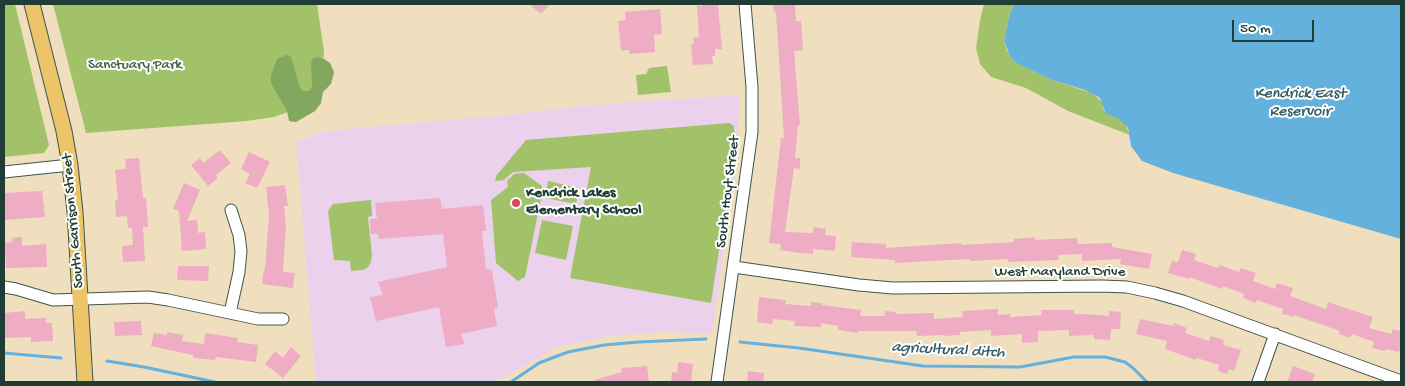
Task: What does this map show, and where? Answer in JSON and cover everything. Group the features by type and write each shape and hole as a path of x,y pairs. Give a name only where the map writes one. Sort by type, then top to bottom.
{"main road":[{"name":"South Garrison Street","path":"32,4 64,131 70,165 85,382"}],"street":[{"name":"South Hoyt Street","path":"718,382 752,126 752,87 745,4"},
{"path":"4,172 70,165"},
{"path":"230,314 239,272 241,251 239,235 231,210"},
{"name":"West Maryland Drive","path":"734,267 893,288 1102,286 1127,288 1167,296 1400,381"},
{"path":"4,287 53,300 148,297 266,320 283,319"},
{"path":"1258,382 1275,334"}],"shaded area":[{"name":"Kendrick Lakes Elementary School","path":"740,95 736,160 712,334 669,332 611,336 554,348 495,382 316,382 296,142 323,132 338,130 528,113 559,108"}],"green space":[{"path":"4,4 15,4 49,145 44,153 4,157"},
{"name":"Sanctuary Park","path":"53,4 317,4 324,52 321,77 297,109 274,117 247,121 86,133"},
{"path":"984,4 1014,4 1010,13 1004,41 1007,51 1016,63 1052,80 1092,93 1102,102 1104,111 1125,124 1130,135 1068,111 1026,88 991,77 980,64 976,48"},
{"path":"286,55 291,57 300,88 303,91 309,91 312,87 311,63 313,58 318,57 330,63 334,72 331,84 323,92 321,103 315,111 296,122 289,121 287,111 271,83 271,75 277,59"},
{"path":"667,66 671,92 638,95 636,75 646,74 649,68"},
{"path":"729,123 734,126 735,147 711,303 570,278 591,167 513,172 504,180 495,181 496,176 526,140"},
{"path":"524,173 542,186 542,194 525,277 518,281 496,263 491,200 508,187 507,181 514,174"},
{"path":"548,181 579,188 576,204 545,198"},
{"path":"371,200 372,216 368,217 371,262 363,270 351,271 350,261 334,260 328,211 333,204"},
{"path":"542,220 573,226 566,260 535,253"}],"water":[{"name":"Kendrick East Reservoir","path":"1014,4 1401,4 1401,239 1173,173 1142,161 1131,146 1128,128 1118,118 1106,114 1100,98 1085,90 1052,80 1016,63 1010,56 1004,41 1010,13"}],"building":[{"path":"529,4 550,4 541,14"},
{"path":"701,4 718,4 722,49 715,49 715,56 712,56 713,64 693,65 691,45 694,44 693,38 699,37 697,6 702,6"},
{"path":"773,4 795,4 796,21 801,21 803,50 794,51 800,125 798,125 795,158 800,158 800,169 794,168 785,232 813,233 814,227 826,229 825,235 836,236 835,251 813,249 813,254 800,253 780,250 781,244 769,243 781,138 784,138 776,12 774,13"},
{"path":"660,9 662,34 654,35 655,52 629,54 629,50 621,51 618,21 626,20 625,12"},
{"path":"220,150 231,163 216,175 218,178 208,186 191,165 200,158 203,163"},
{"path":"249,152 270,162 257,188 245,183 250,174 241,169"},
{"path":"139,158 143,198 146,198 148,227 143,227 145,261 123,262 122,246 133,245 132,228 128,228 127,216 116,217 115,200 118,200 115,170 126,169 125,159"},
{"path":"184,183 200,190 187,221 197,220 198,233 205,232 206,249 182,251 179,211 173,209"},
{"path":"285,185 288,206 284,206 286,226 283,272 295,273 293,288 262,284 265,270 269,215 266,187"},
{"path":"42,191 45,217 4,220 4,193"},
{"path":"440,198 442,209 483,205 486,231 482,231 486,269 492,270 498,308 494,309 497,326 461,334 465,344 446,347 439,307 376,321 370,297 383,295 378,282 447,267 443,234 379,239 378,234 371,234 370,219 377,219 375,203"},
{"path":"22,237 22,246 46,244 47,267 6,268 5,243 12,242 12,238"},
{"path":"1035,237 1035,240 1077,238 1078,244 1112,243 1112,247 1152,254 1149,269 1120,264 1121,259 1082,261 1082,254 1058,255 1059,260 1008,262 1008,259 970,261 970,259 895,263 895,260 851,257 852,242 886,244 886,248 1014,242 1014,239"},
{"path":"1182,250 1196,254 1194,260 1218,268 1220,265 1239,272 1241,268 1256,273 1253,281 1275,289 1277,283 1293,288 1290,296 1326,309 1328,302 1373,317 1369,328 1391,334 1393,329 1401,331 1399,352 1372,348 1374,342 1352,334 1350,338 1339,334 1340,331 1294,315 1294,317 1282,314 1283,309 1257,300 1256,303 1243,298 1244,294 1223,286 1222,289 1189,277 1189,279 1168,273 1172,261 1178,262"},
{"path":"178,266 209,266 208,281 177,280"},
{"path":"759,297 786,300 785,304 811,306 811,302 861,310 860,316 885,316 885,311 896,312 896,314 934,313 934,319 963,317 962,311 998,309 998,315 1010,314 1010,317 1042,315 1041,310 1074,310 1074,314 1109,316 1109,311 1121,312 1120,329 1111,329 1110,340 1094,339 1094,335 1069,336 1069,330 1038,331 1038,342 1022,343 1022,334 991,336 991,330 960,332 960,335 944,336 917,336 916,331 858,331 858,333 838,330 838,326 821,323 821,327 794,326 795,321 773,319 772,324 757,322"},
{"path":"25,311 25,319 46,318 46,323 52,323 53,341 31,342 31,337 5,338 4,313"},
{"path":"1140,319 1173,326 1174,323 1187,328 1185,333 1209,341 1211,336 1224,340 1223,345 1241,350 1234,371 1229,369 1227,374 1218,371 1219,365 1197,358 1196,360 1165,349 1167,341 1136,334"},
{"path":"141,321 142,335 115,336 114,322"},
{"path":"167,332 183,335 182,341 204,344 205,333 238,338 237,342 258,345 256,362 216,357 215,360 193,358 193,355 151,346 154,333 167,335"},
{"path":"291,347 301,356 283,378 265,364 275,351 283,358"},
{"path":"678,362 693,364 691,382 671,382 672,372 677,373"},
{"path":"647,366 649,382 594,382 594,380 622,372 621,368"},
{"path":"1293,366 1315,374 1312,382 1287,382"},
{"path":"748,371 764,373 763,382 747,382"}],"waterway":[{"name":"agricultural ditch","path":"511,382 539,363 568,352 604,345 706,339"},
{"name":"agricultural ditch","path":"740,342 799,348 923,366 1020,367 1074,357 1105,357 1125,362 1147,382"},
{"name":"agricultural ditch","path":"4,353 61,358"},
{"name":"agricultural ditch","path":"107,361 215,382"}],"place":[{"name":"Kendrick Lakes Elementary School","path":"516,203"}]}
